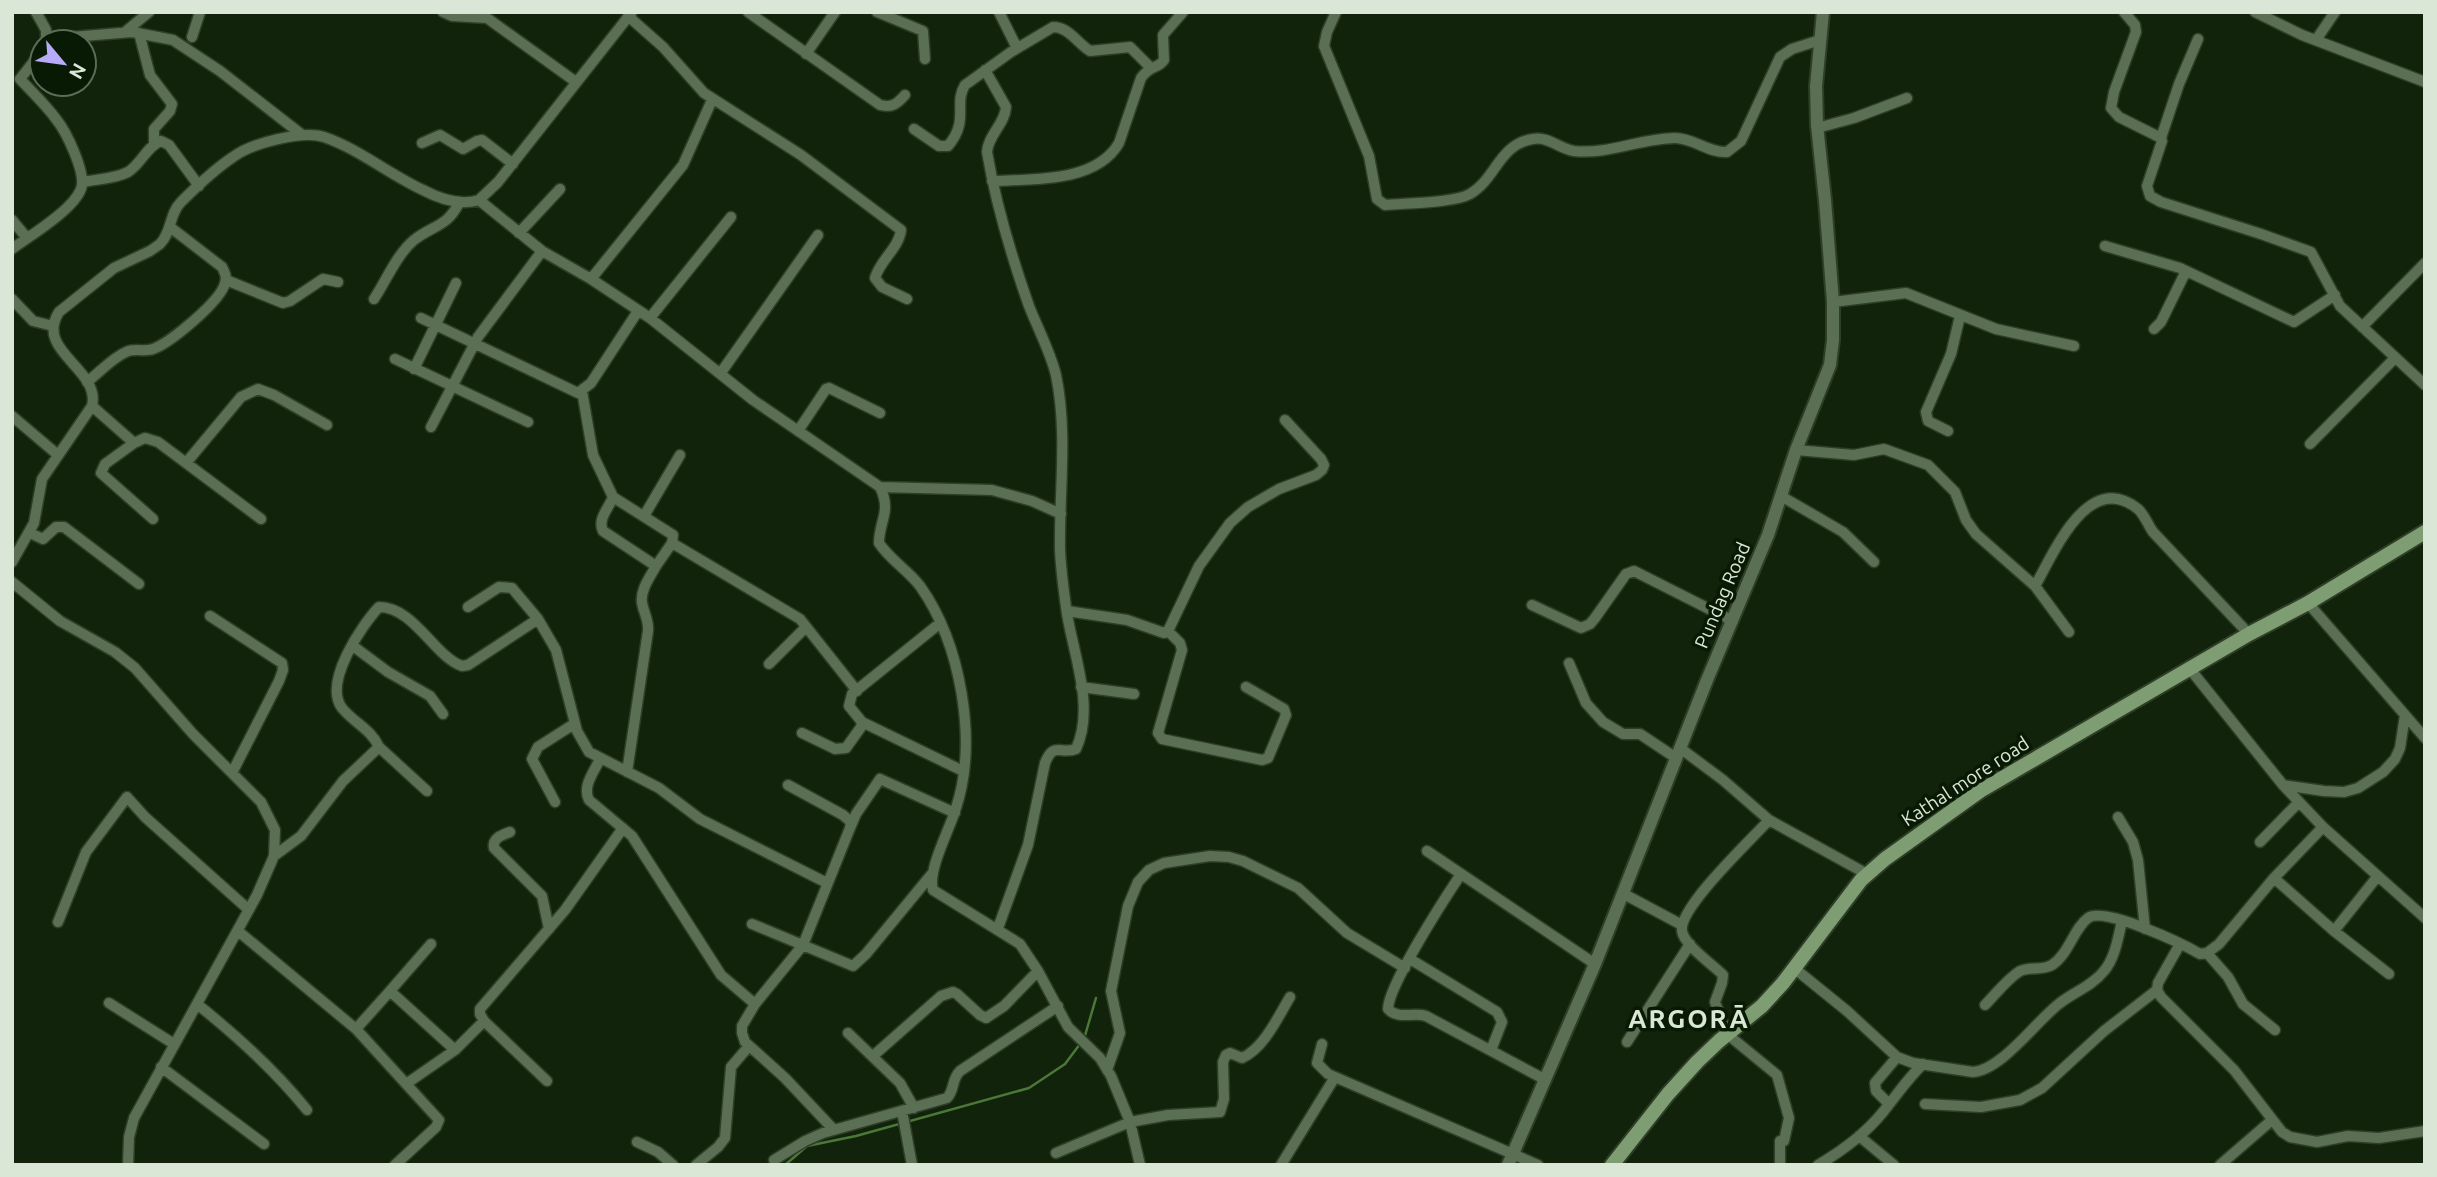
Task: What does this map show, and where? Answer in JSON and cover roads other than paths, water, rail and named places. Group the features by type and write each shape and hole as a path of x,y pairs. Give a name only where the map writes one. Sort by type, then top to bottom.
{"main road":[{"name":"Kathal more road","path":"1612,1165 1668,1094 1727,1034 1762,1006 1867,874 1939,818 1980,791 2249,634 2308,603 2425,532"}],"street":[{"path":"36,12 45,28"},
{"path":"124,32 149,12"},
{"path":"192,37 200,12"},
{"path":"443,12 452,16 487,18 576,82"},
{"path":"748,12 880,105 896,105 905,95"},
{"path":"806,54 835,12"},
{"path":"877,12 893,21 923,31 925,59"},
{"path":"999,12 1017,48"},
{"path":"992,181 1077,173 1114,151 1141,78 1150,67 1163,63 1163,35 1183,12"},
{"path":"1336,12 1324,46 1369,156 1377,199 1385,205 1466,196 1479,187 1509,149 1532,139 1542,139 1575,151 1613,149 1665,138 1679,138 1714,151 1727,152 1741,141 1780,57 1791,49 1820,40"},
{"name":"Pundag Road","path":"1510,1159 1595,964 1733,621 1830,365 1833,302 1817,128 1816,86 1823,12"},
{"path":"2124,12 2135,25 2136,32 2114,92 2111,108 2119,117 2161,138"},
{"path":"2255,12 2316,40 2425,82"},
{"path":"2316,40 2334,12"},
{"path":"12,562 30,533 36,516 42,479 92,406 93,391 56,342 53,326 59,312 104,274 160,244 166,238 179,204 232,157 245,150 301,134 312,134 331,140 434,196 459,203 479,200 513,164 630,14 712,100 802,155 901,230 898,241 875,278 882,287 907,299"},
{"path":"914,129 939,146 948,146 961,121 963,88 1017,48 1053,27 1058,26 1090,51 1130,47 1150,67"},
{"path":"98,35 139,33 173,40 193,51 301,134"},
{"path":"139,33 150,75 172,104 170,111 154,129 154,144"},
{"path":"2198,39 2161,138 2147,186 2150,196 2311,252 2340,306 2425,385"},
{"path":"985,70 1006,107 1004,117 987,145 1003,229 1056,376 1064,444 1060,554 1081,687 1082,730 1079,743 1072,751 1055,749 1045,763 1028,845 998,928"},
{"path":"12,249 75,199 83,182 82,172 63,128 16,75"},
{"path":"1817,128 1854,118 1907,98"},
{"path":"592,279 683,165 712,100"},
{"path":"422,143 440,135 463,149 482,140 513,164"},
{"path":"83,182 128,172 154,144 161,141 169,145 200,186"},
{"path":"519,233 560,189"},
{"path":"479,200 542,251 592,279 650,318 753,400 880,487 886,509 879,544 919,584 956,661 964,698 963,771 955,813 932,875 853,966 752,924"},
{"path":"374,299 405,249 414,240 440,227 459,203"},
{"path":"650,318 731,217"},
{"path":"12,220 27,238"},
{"path":"87,382 127,351 148,350 163,344 220,294 226,280 222,267 170,227"},
{"path":"720,374 818,235"},
{"path":"2105,246 2186,271 2294,322 2335,295"},
{"path":"431,427 474,344 505,298 542,251"},
{"path":"2362,327 2424,267"},
{"path":"2154,329 2161,322 2186,271"},
{"path":"226,280 283,303 323,279 338,282"},
{"path":"414,369 457,284"},
{"path":"1833,302 1906,293 1996,329 2074,346"},
{"path":"12,299 33,321 53,326"},
{"path":"421,318 578,393 591,383 638,311"},
{"path":"1948,431 1928,421 1926,412 1951,354 1960,316"},
{"path":"2310,444 2395,358"},
{"path":"395,359 528,422"},
{"path":"798,431 826,389 830,388 880,413"},
{"path":"186,463 241,397 258,389 327,425"},
{"path":"582,391 593,455 613,497 673,535 672,543 656,566 642,594 642,603 649,623 627,772"},
{"path":"92,406 134,443"},
{"path":"12,416 58,455"},
{"path":"1067,611 1127,620 1164,633 1168,631 1199,566 1230,523 1259,500 1322,470 1324,465 1321,459 1285,420"},
{"path":"153,519 101,472 105,464 145,438 150,438 186,463 261,519"},
{"path":"1797,450 1854,455 1884,449 1928,465 1955,492 1966,520 1979,538 2035,586 2069,632"},
{"path":"644,516 680,454"},
{"path":"880,487 992,490 1032,501 1061,514"},
{"path":"1781,496 1843,532 1874,562"},
{"path":"613,497 601,520 603,531 656,566"},
{"path":"2035,586 2078,515 2096,503 2113,499 2128,503 2141,512 2153,532 2249,634"},
{"path":"30,533 43,539 56,527 64,527 139,584"},
{"path":"672,543 800,619 857,691"},
{"path":"1532,605 1581,628 1590,624 1626,574 1634,571 1733,621"},
{"path":"12,582 60,621 125,659 146,679 193,734 261,802 272,820 276,841 274,856 238,931 134,1118 129,1137 128,1165"},
{"path":"468,607 499,587 506,586 520,595 538,619 555,650 574,724 584,746 600,759 659,788 700,819 827,883"},
{"path":"2308,603 2425,738"},
{"path":"427,791 379,747 371,733 347,713 337,698 340,669 352,646 376,610 383,607 417,626 462,666 468,665 538,619"},
{"path":"210,616 282,663 283,670 232,773"},
{"path":"939,624 857,691 850,698 849,706 862,722 963,771"},
{"path":"769,664 806,627"},
{"path":"1168,631 1182,648 1160,724 1158,733 1162,738 1262,760 1268,758 1286,715 1278,705 1246,687"},
{"path":"352,646 387,672 430,696 443,714"},
{"path":"1569,663 1586,703 1603,722 1623,734 1640,734 1678,753 1723,780 1769,820 1867,874"},
{"path":"2190,669 2283,785 2323,827 2425,918"},
{"path":"1081,687 1135,694"},
{"path":"2283,785 2344,792 2358,788 2383,772 2395,759 2400,748 2405,715"},
{"path":"802,733 841,750 852,742 862,722"},
{"path":"555,802 532,759 538,747 574,724"},
{"path":"274,856 301,836 343,781 379,747"},
{"path":"600,759 586,787 585,793 589,800 632,836 721,975 755,1004"},
{"path":"834,1130 785,1078 743,1039 742,1026 755,1004 803,945 856,814 880,779 955,813"},
{"path":"788,785 848,818 851,822 850,828"},
{"path":"58,922 86,852 127,797 145,817 249,910"},
{"path":"2260,842 2300,802"},
{"path":"2118,817 2133,842 2138,860 2145,929"},
{"path":"1769,820 1719,871 1698,898 1682,925 1682,933 1723,975 1715,1002 1727,1034 1777,1075 1789,1118 1782,1141 1780,1165"},
{"path":"1985,1005 2019,972 2043,968 2057,960 2088,918 2097,915 2145,929 2200,954 2207,953 2219,944 2274,878 2323,827"},
{"path":"547,1081 484,1021 480,1014 484,1003 550,929 623,828"},
{"path":"510,832 497,838 494,848 542,896 550,929"},
{"path":"1427,851 1595,964"},
{"path":"1107,1070 1120,1033 1111,991 1128,906 1138,882 1149,870 1164,863 1210,856 1229,857 1243,862 1304,892 1347,933 1497,1012 1502,1022 1491,1050"},
{"path":"1461,874 1408,963 1387,1006 1389,1012 1426,1016 1544,1079"},
{"path":"932,875 933,890 939,895 972,916 998,928 1020,944 1068,1027 1100,1058 1107,1070 1130,1122 1140,1165"},
{"path":"2334,931 2377,877"},
{"path":"2274,878 2334,931 2389,974"},
{"path":"1622,893 1682,925"},
{"path":"1794,968 1847,1011 1897,1058 1973,1072 1983,1071 1994,1066 2059,1004 2103,972 2113,955 2122,921"},
{"path":"238,931 356,1029 439,1123 395,1165"},
{"path":"356,1029 431,944"},
{"path":"1627,1042 1690,944"},
{"path":"1925,1104 1981,1107 2020,1100 2042,1088 2104,1031 2157,990 2161,974 2180,944"},
{"path":"2207,953 2228,977 2243,1004 2275,1030"},
{"path":"873,1056 941,996 957,994 986,1018 1004,1006 1038,971"},
{"path":"2157,990 2234,1070 2263,1104 2272,1120 2290,1137 2318,1142 2348,1136 2379,1138 2425,1130"},
{"path":"390,991 455,1050"},
{"path":"1056,1153 1130,1122 1168,1115 1220,1112 1224,1099 1225,1057 1230,1054 1242,1058 1251,1053 1263,1040 1290,997"},
{"path":"110,1003 174,1044"},
{"path":"197,1004 286,1085 306,1111"},
{"path":"774,1160 805,1141 834,1130 903,1115 914,1108 947,1098 953,1091 954,1077 960,1072 1058,1006"},
{"path":"405,1084 455,1050 484,1021"},
{"path":"848,1033 900,1083 914,1108"},
{"path":"1322,1044 1317,1063 1320,1068 1335,1077 1417,1110 1510,1159 1538,1165"},
{"path":"696,1165 726,1138 731,1068 750,1046"},
{"path":"1889,1104 1876,1091 1875,1083 1897,1058"},
{"path":"1818,1165 1859,1136 1889,1104 1905,1081 1923,1064"},
{"path":"161,1067 264,1144"},
{"path":"1281,1165 1335,1077"},
{"path":"903,1115 912,1165"},
{"path":"2220,1165 2272,1120"},
{"path":"1859,1136 1894,1165"},
{"path":"637,1142 658,1152 673,1165"}],"waterway":[{"path":"1084,1039 1096,998"},
{"path":"785,1165 807,1146 856,1136 1029,1088 1065,1064 1080,1044"}],"district":[{"name":"ARGORĀ","path":"1689,1018"}]}
